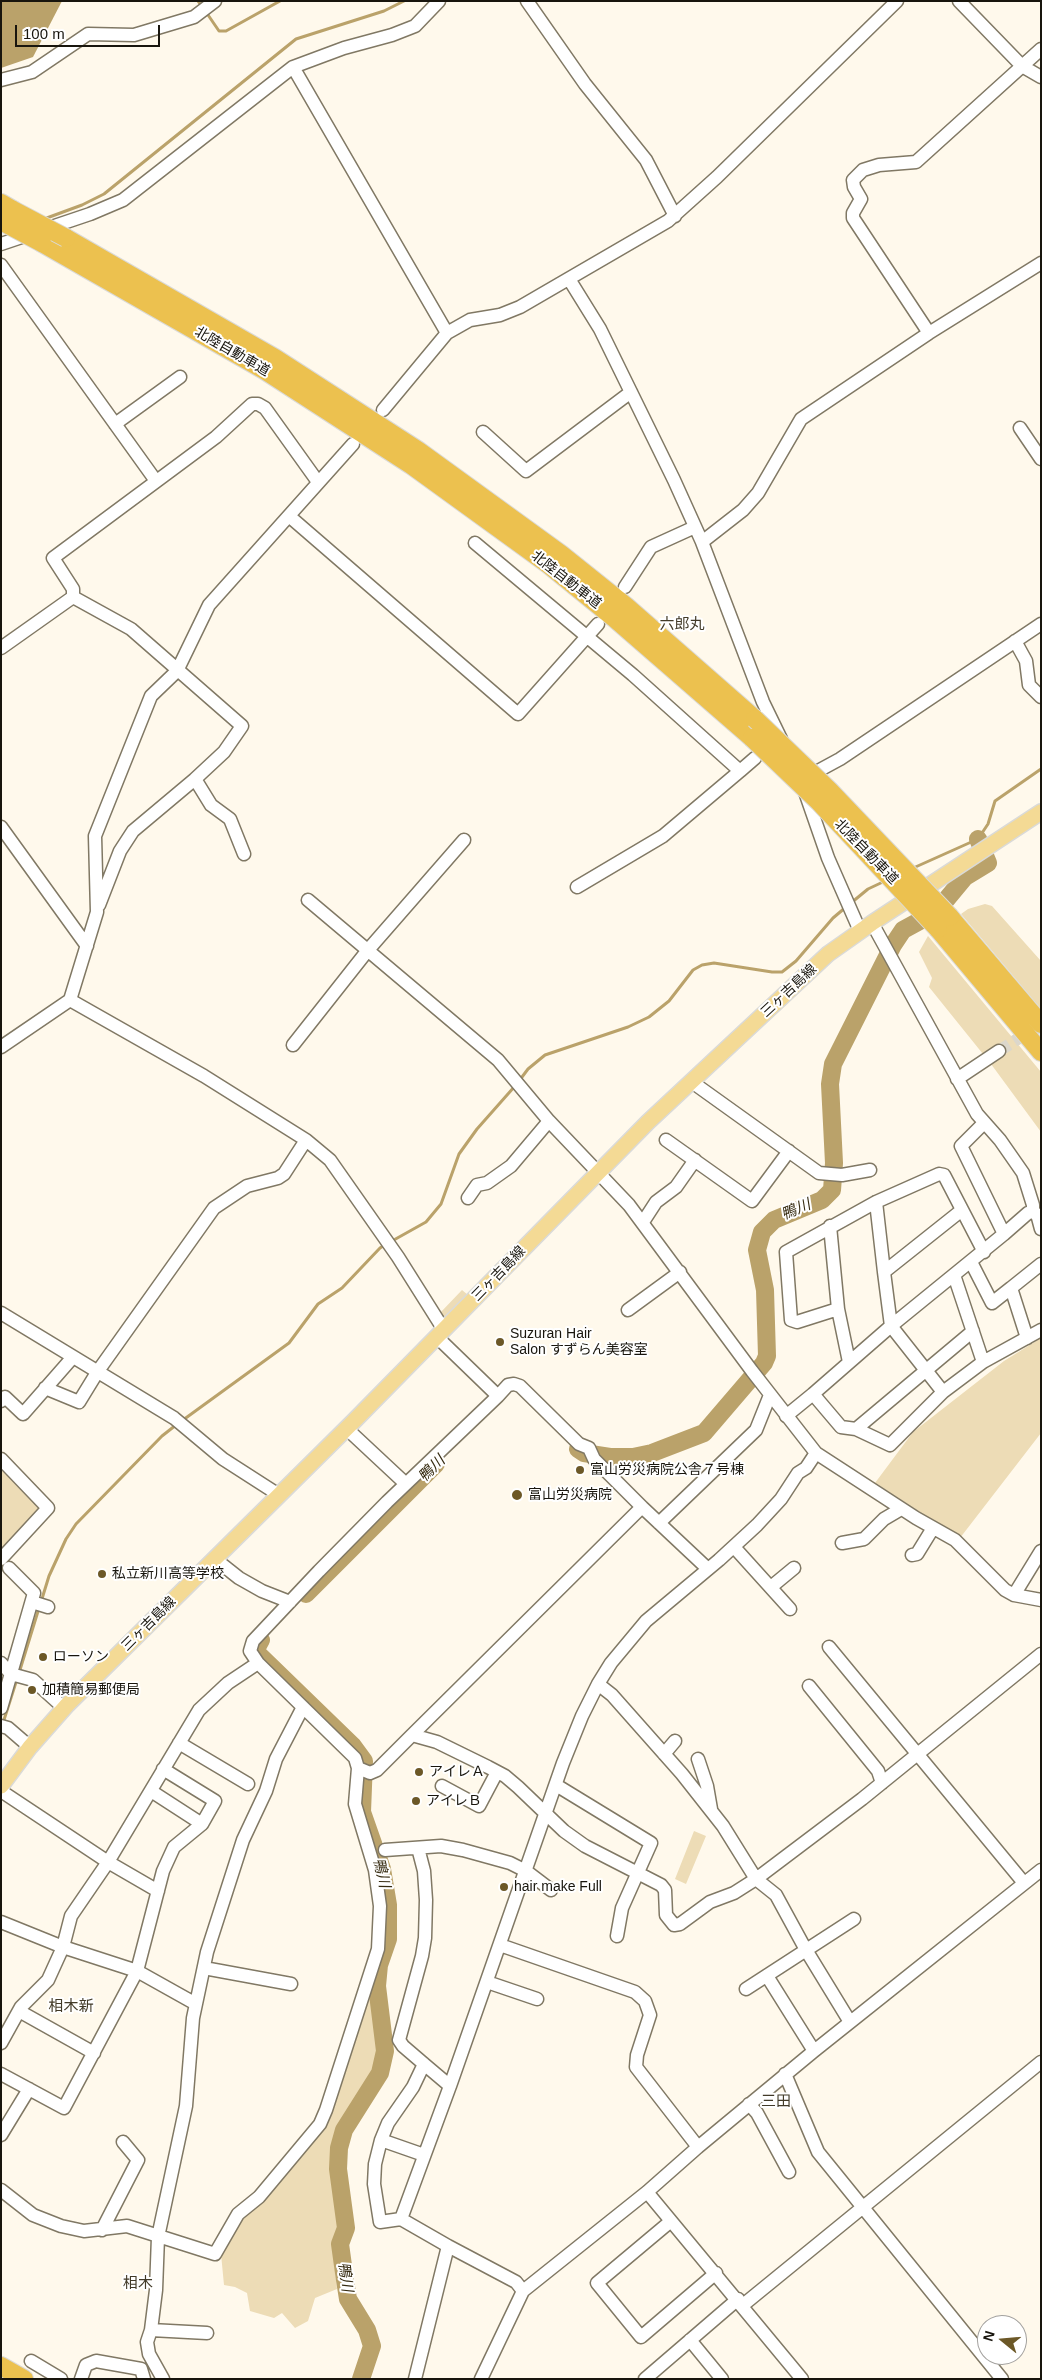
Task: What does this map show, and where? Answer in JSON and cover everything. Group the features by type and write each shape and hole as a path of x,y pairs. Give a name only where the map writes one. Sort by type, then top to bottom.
{"highway":[{"name":"北陸自動車道","path":"5,211 66,238 275,358 419,450 561,554 633,612 755,718 829,790 944,923 1041,1052"},
{"name":"北陸自動車道","path":"5,211 42,244 264,370 411,465 526,548 614,618 752,738 944,923 1041,1024"},
{"path":"1,2366 24,2379"}],"main road":[{"name":"三ヶ吉島線","path":"1,1786 30,1747 64,1708 441,1333 648,1122 828,954 1041,812"}],"street":[{"path":"1,80 32,72 88,34 134,35 194,17 215,1"},
{"path":"1,244 90,214 122,200 293,67 344,48 392,36 415,26 439,1"},
{"path":"527,1 585,84 646,160 675,216"},
{"path":"383,410 447,332 470,320 500,315 520,307 675,216 897,1"},
{"path":"960,1 1022,66 1041,77"},
{"path":"929,333 853,218 852,213 862,199 854,187 853,180 863,170 879,165 916,162 1041,49"},
{"path":"293,67 447,332"},
{"path":"702,542 743,510 758,493 801,419 929,333 1041,263"},
{"path":"1,265 156,481"},
{"path":"569,278 600,328 702,542 763,702 801,781 828,858 866,927 957,1080 984,1123 1000,1140 1023,1173 1033,1205 1033,1212"},
{"path":"115,424 180,377"},
{"path":"483,432 526,471 631,392"},
{"path":"73,597 72,589 53,558 216,437 252,404 265,408 318,482"},
{"path":"1020,428 1041,459"},
{"path":"97,912 95,836 151,696 177,671 209,605 352,444"},
{"path":"289,516 518,714 598,624"},
{"path":"625,587 650,547 695,527"},
{"path":"475,543 633,674 740,772"},
{"path":"1,648 73,597"},
{"path":"1,1047 70,1000 97,912 120,850 133,831 224,752 242,726 131,629 73,597"},
{"path":"801,781 840,759 1041,624"},
{"path":"1015,641 1026,661 1029,685 1041,697"},
{"path":"577,887 662,836 755,758"},
{"path":"195,779 211,804 230,819 244,854"},
{"path":"1,827 87,946"},
{"path":"292,1045 368,950 464,840"},
{"path":"308,900 498,1060 549,1121 629,1205 770,1396 816,1453 901,1509 955,1540 1005,1590 1014,1595 1041,1600"},
{"path":"70,1000 204,1076 306,1140 330,1160 350,1187 441,1333 498,1396"},
{"path":"957,1080 999,1051"},
{"path":"692,1082 819,1173 842,1175 870,1170"},
{"path":"468,1198 477,1185 487,1182 511,1166 549,1121"},
{"path":"984,1123 961,1146 1004,1234"},
{"path":"45,1388 79,1402 98,1371 214,1208 247,1186 278,1178 284,1174 306,1140"},
{"path":"666,1140 752,1201 789,1151"},
{"path":"642,1222 656,1202 676,1187 695,1160"},
{"path":"838,1309 797,1322 791,1320 786,1252 876,1202 939,1174 944,1175 984,1252"},
{"path":"876,1202 891,1326 943,1392"},
{"path":"884,1272 962,1210"},
{"path":"1033,1212 1037,1214 1041,1228"},
{"path":"786,1416 891,1326 984,1252 1028,1213 1033,1212"},
{"path":"830,1226 838,1309 849,1362"},
{"path":"971,1262 992,1303 1041,1264"},
{"path":"628,1310 680,1272"},
{"path":"954,1275 983,1362"},
{"path":"1011,1288 1027,1338"},
{"path":"1,1313 174,1418 223,1458 279,1495"},
{"path":"813,1394 841,1427 856,1429 890,1445 943,1392 983,1362 1041,1330"},
{"path":"856,1429 973,1331"},
{"path":"1,1401 5,1398 23,1414 73,1357"},
{"path":"1,2190 33,2215 54,2223 84,2231 127,2226 215,2254 238,2214 259,2197 320,2124 379,1942 380,1906 375,1870 355,1804 358,1768 355,1758 258,1664 250,1651 253,1641 290,1602 406,1484 508,1385 520,1386 579,1444 589,1448 594,1459 708,1569"},
{"path":"660,1523 756,1430 770,1396"},
{"path":"346,1428 406,1484"},
{"path":"401,2219 487,1982 545,1812 582,1716 598,1684 610,1664 646,1621 734,1547 781,1499 798,1474 806,1468 816,1453"},
{"path":"1,1459 48,1508 5,1564 34,1593 17,1676 1,1708"},
{"path":"358,1768 370,1773 377,1770 642,1507"},
{"path":"842,1543 864,1539 884,1519 901,1509"},
{"path":"912,1555 917,1554 933,1528"},
{"path":"734,1547 790,1609"},
{"path":"1014,1595 1041,1551"},
{"path":"215,1559 239,1578 262,1591 290,1602"},
{"path":"770,1587 794,1568"},
{"path":"32,1602 48,1607"},
{"path":"829,1647 1024,1883"},
{"path":"412,1735 437,1742 497,1772 518,1787 564,1831 584,1846 661,1885 664,1890 666,1915 674,1925 680,1924 710,1902 734,1893 756,1879 882,1783 1041,1654"},
{"path":"1,1663 17,1676 32,1680 64,1708"},
{"path":"1,2043 19,2011 48,1980 63,1947 71,1916 108,1862 199,1710 228,1682 258,1664"},
{"path":"598,1684 612,1695 664,1754 711,1812 756,1879 776,1895 806,1950 850,2022"},
{"path":"809,1686 878,1771 882,1783"},
{"path":"163,2379 149,2354 147,2342 151,2330 158,2237 186,2106 189,2056 196,2004 204,1968 243,1840 266,1791 276,1759 302,1706"},
{"path":"1,1726 8,1728 30,1747"},
{"path":"664,1754 675,1741"},
{"path":"179,1743 248,1784"},
{"path":"698,1759 707,1786 711,1812"},
{"path":"1,2074 64,2108 94,2053 137,1971 163,1871 174,1847 202,1824 215,1801 163,1769"},
{"path":"442,1786 479,1806 497,1772"},
{"path":"556,1785 651,1843 622,1908 617,1936"},
{"path":"1,1791 108,1862 158,1891"},
{"path":"150,1791 202,1824"},
{"path":"385,1850 441,1846 463,1850 501,1860 526,1871 551,1890"},
{"path":"418,1848 424,1871 426,1900 425,1938 422,1956 399,2040 402,2046 450,2086"},
{"path":"481,2379 523,2290 647,2192 785,2074 1041,1870"},
{"path":"746,1989 854,1919"},
{"path":"1,1922 63,1947 137,1971 196,2004"},
{"path":"500,1945 635,1992 644,2001 650,2015 636,2055 636,2067 698,2147"},
{"path":"204,1968 291,1984"},
{"path":"766,1976 814,2051"},
{"path":"487,1982 537,1999"},
{"path":"19,2011 94,2053"},
{"path":"645,2379 690,2340 862,2207 1041,2062"},
{"path":"424,2064 413,2087 388,2123 381,2140 375,2164 374,2184 380,2222 401,2219 516,2282 523,2290"},
{"path":"785,2074 818,2152 1002,2379"},
{"path":"1,2135 28,2089"},
{"path":"749,2104 757,2113 789,2172"},
{"path":"381,2140 424,2155"},
{"path":"102,2230 138,2160 123,2142"},
{"path":"647,2192 802,2379"},
{"path":"671,2221 597,2283 641,2336 716,2273"},
{"path":"414,2379 448,2246"},
{"path":"151,2330 207,2333"},
{"path":"690,2340 722,2379"},
{"path":"31,2361 61,2379"},
{"path":"81,2379 86,2366 96,2361 141,2369 144,2379"}],"shaded area":[{"path":"1,1 62,1 33,57 1,68"},
{"path":"985,904 992,906 1041,961 1041,1009 961,914 968,909"},
{"path":"928,936 1041,1072 1041,1132 991,1064 929,987 932,978 919,952"},
{"path":"462,1290 468,1295 444,1318 440,1313"},
{"path":"1041,1338 1041,1433 960,1538 875,1483 913,1432 1004,1361"},
{"path":"1,1466 43,1509 1,1554"},
{"path":"694,1831 706,1836 686,1884 675,1879"},
{"path":"370,1988 381,2054 377,2070 345,2119 336,2137 331,2164 341,2221 332,2243 337,2289 315,2298 308,2321 295,2328 282,2313 274,2318 250,2311 247,2293 235,2287 224,2285 221,2254 237,2222 313,2141"}],"waterway":[{"path":"198,1 202,7"},
{"path":"206,12 219,31 226,31 280,1"},
{"path":"44,219 82,205 104,194 296,39 384,11 404,1"},
{"path":"911,869 978,839 988,824 995,801 1041,769"},
{"name":"鴨川","path":"578,1449 584,1453 610,1457 633,1457 652,1453 704,1433 764,1363 767,1356 765,1290 757,1250 762,1232 774,1220 822,1200 832,1190 834,1163 830,1084 833,1064 893,945 903,930 936,912 965,877 988,863 978,839"},
{"path":"851,903 868,889 885,881"},
{"path":"519,1081 528,1069 545,1055 628,1027 649,1017 669,1001 693,970 702,965 714,963 782,972 796,961 833,918 846,907"},
{"path":"392,1241 426,1222 441,1204 459,1154 477,1129 515,1086"},
{"path":"183,1420 289,1343 318,1304 342,1288 386,1244"},
{"path":"41,1602 49,1576 66,1539 76,1524 162,1436 176,1425"},
{"name":"鴨川","path":"306,1594 436,1464"},
{"path":"19,1673 39,1608"},
{"name":"鴨川","path":"261,1640 255,1651 353,1746 364,1761 362,1812 382,1869 388,1905 388,1939 379,1965 377,1986 385,2051 380,2073 344,2130 339,2148 338,2169 346,2228 340,2244 348,2299 367,2330 372,2346 361,2379"},
{"path":"3,1723 17,1679"}],"tunnel":[{"path":"999,1051 1033,1029"}],"place":[{"name":"Suzuran Hair Salon すずらん美容室","path":"500,1342"},
{"name":"富山労災病院公舎７号棟","path":"580,1470"},
{"name":"富山労災病院","path":"517,1495"},
{"name":"私立新川高等学校","path":"102,1574"},
{"name":"ローソン","path":"43,1657"},
{"name":"加積簡易郵便局","path":"32,1690"},
{"name":"アイレＡ","path":"419,1772"},
{"name":"アイレＢ","path":"416,1801"},
{"name":"hair make Full","path":"504,1887"}],"district":[{"name":"六郎丸","path":"682,625"},
{"name":"相木新","path":"71,2007"},
{"name":"三田","path":"776,2102"},
{"name":"相木","path":"138,2284"}]}
